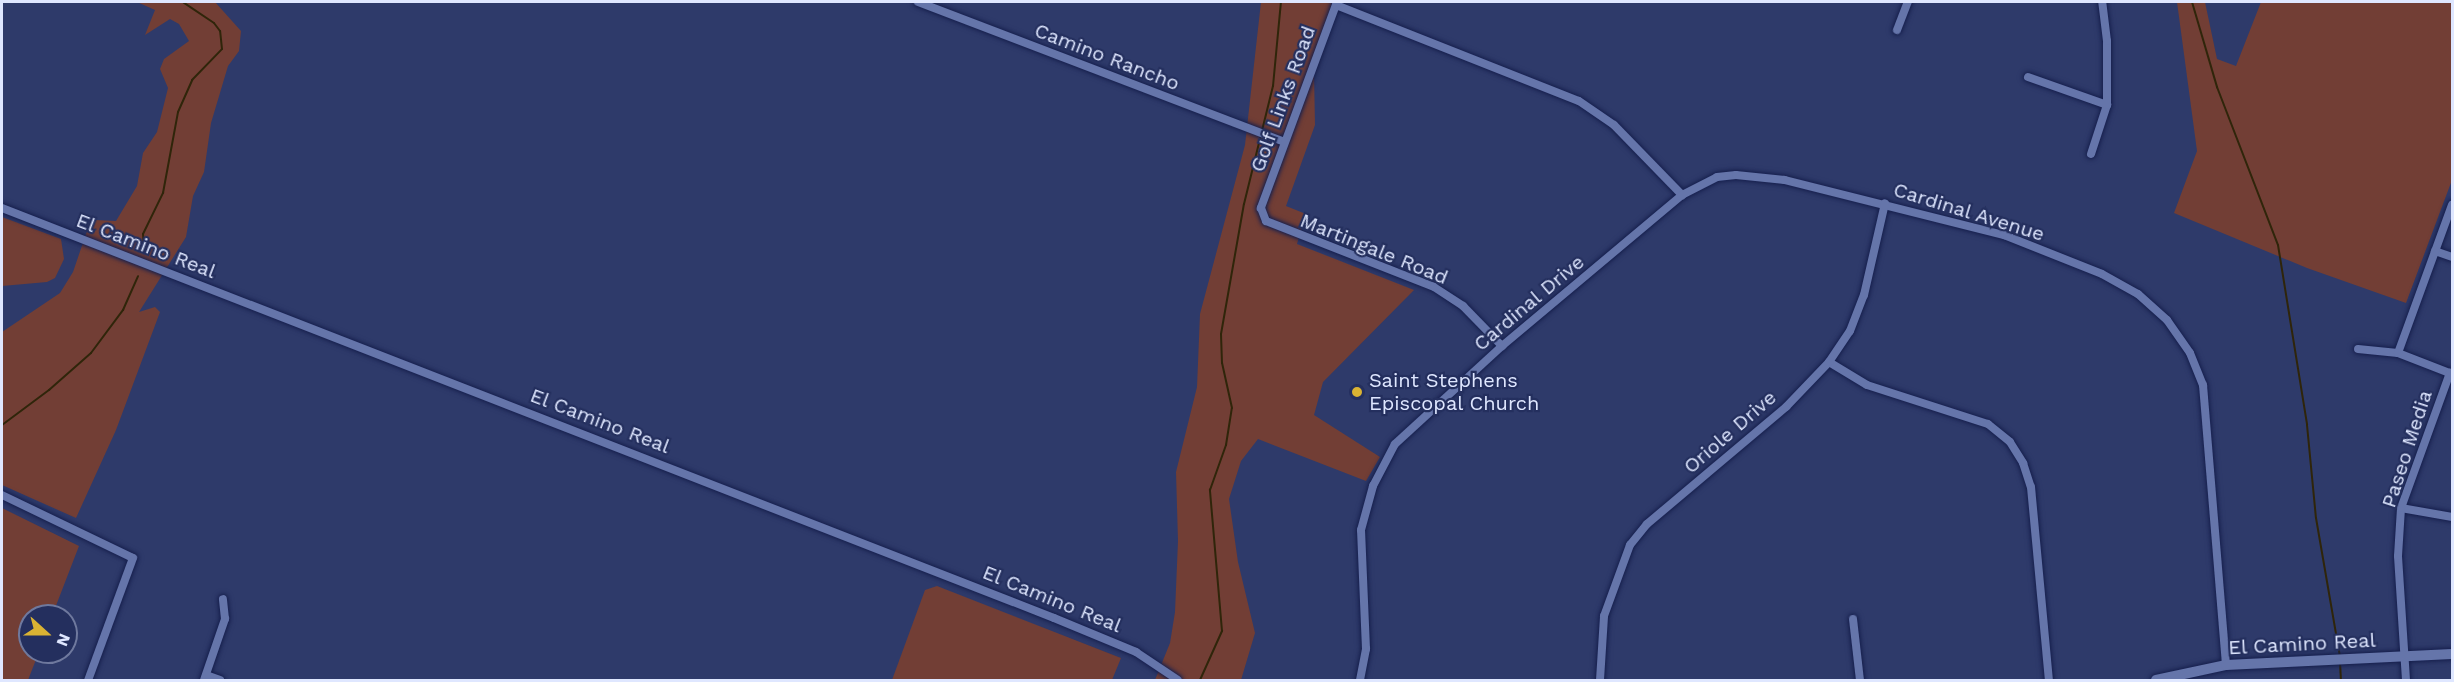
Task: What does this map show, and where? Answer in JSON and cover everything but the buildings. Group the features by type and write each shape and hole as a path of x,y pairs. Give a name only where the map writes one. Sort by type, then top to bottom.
{"street":[{"name":"Camino Rancho","path":"918,2 1284,142"},
{"path":"1897,30 1908,2"},
{"path":"2091,154 2107,105 2108,41 2102,2"},
{"name":"Golf Links Road","path":"1261,208 1336,3"},
{"path":"1336,3 1580,100 1614,124 1682,195"},
{"path":"2028,77 2107,105"},
{"name":"Cardinal Avenue","path":"1682,195 1717,177 1736,174 1785,180 1885,203 2004,235 2102,274 2138,294 2167,320 2190,353 2203,385 2226,665"},
{"name":"Cardinal Drive","path":"1360,681 1366,633 1359,547 1372,486 1395,444 1502,346 1682,195"},
{"name":"Oriole Drive","path":"1600,681 1604,616 1630,545 1647,524 1786,407 1829,362 1850,331 1864,295 1885,203"},
{"path":"2398,353 2452,205"},
{"name":"El Camino Real","path":"2,208 1054,618 1136,652 1178,681"},
{"name":"Martingale Road","path":"1261,208 1266,221 1275,226 1434,287 1463,306 1502,346"},
{"path":"2434,251 2452,257"},
{"path":"2358,349 2398,353 2451,374"},
{"path":"1829,362 1867,385 1988,424 2010,442 2023,463 2031,487 2049,681"},
{"name":"Paseo Media","path":"2406,681 2398,555 2401,508 2451,374"},
{"path":"2,495 133,558 88,681"},
{"path":"2401,508 2452,517"},
{"path":"220,681 205,678 225,619 223,599"},
{"path":"1853,619 1860,681"},
{"name":"El Camino Real","path":"2156,681 2226,665 2452,654"}],"shaded area":[{"path":"137,2 215,2 241,31 239,51 228,66 211,123 204,172 193,196 186,237 139,312 155,307 160,312 116,430 76,518 2,485 2,332 60,293 73,272 89,225 95,220 116,221 137,186 143,153 157,132 168,88 160,69 164,59 189,41 179,24 170,19 145,35 155,10"},
{"path":"1261,2 1332,2 1314,73 1315,125 1286,206 1306,214 1297,244 1414,290 1323,382 1314,415 1380,457 1366,481 1258,439 1241,461 1229,499 1238,562 1255,633 1241,680 1155,680 1170,643 1175,612 1178,541 1176,472 1197,387 1200,314 1245,145"},
{"path":"2177,2 2205,2 2217,59 2236,66 2261,2 2452,2 2452,180 2406,303 2307,268 2174,213 2197,151"},
{"path":"2,217 61,239 64,259 55,278 47,282 2,286"},
{"path":"2,508 79,546 57,604 18,604 18,664 34,664 28,680 2,680"},
{"path":"937,586 1121,658 1112,680 892,680 925,590"}],"waterway":[{"path":"144,248 143,234 163,193 178,112 192,80 222,49 220,31 214,23 183,2"},
{"path":"1200,680 1222,631 1210,490 1226,445 1232,408 1222,363 1221,334 1244,204 1273,86 1281,2"},
{"path":"2192,2 2217,87 2278,245 2307,425 2316,518 2340,657"},
{"path":"2,425 49,390 91,353 123,310 138,276"},
{"path":"2340,662 2341,680"}],"place":[{"name":"Saint Stephens Episcopal Church","path":"1357,392"}]}
